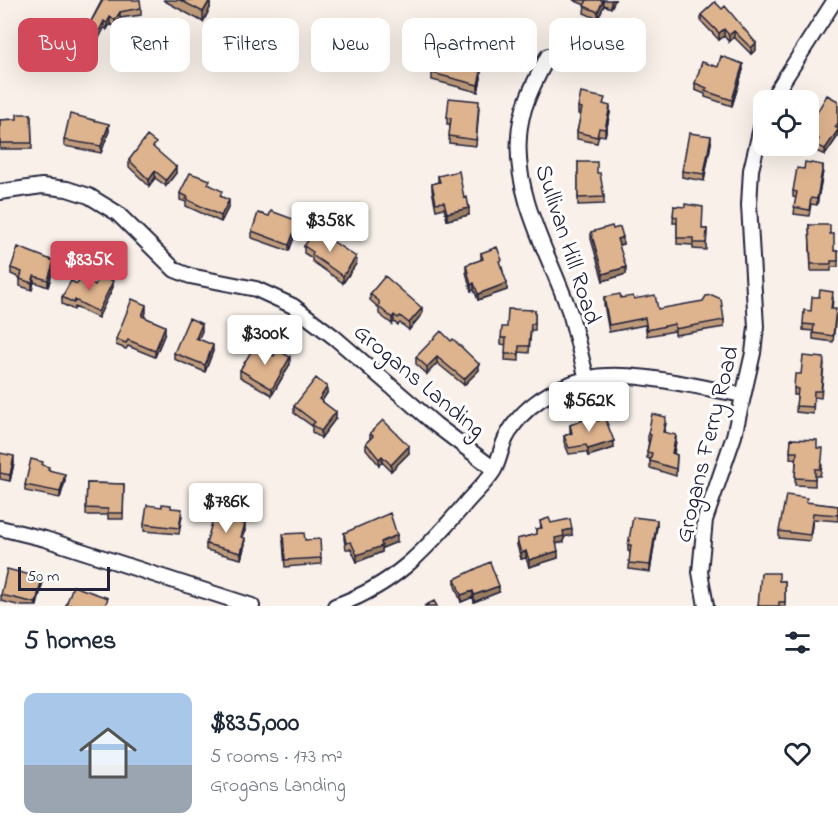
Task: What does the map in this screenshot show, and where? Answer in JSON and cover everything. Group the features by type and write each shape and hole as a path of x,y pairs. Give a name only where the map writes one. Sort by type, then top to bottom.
{"street":[{"path":"777,90 835,0"},
{"name":"Sullivan Hill Road","path":"548,56 524,109 519,135 518,158 530,210 571,317 587,379"},
{"name":"Grogans Ferry Road","path":"706,606 700,572 705,520 734,436 756,327 749,205 754,156"},
{"name":"Grogans Landing","path":"0,192 42,186 67,189 89,196 117,213 175,270 190,276 256,290 293,306 334,337 436,425 494,469"},
{"path":"335,606 376,589 409,566 494,469 507,435 525,412 545,395 587,379 623,376 743,394"},
{"path":"0,528 45,539 252,606"}],"building":[{"path":"103,0 140,0 141,8 120,12 116,18 110,17 107,23 104,21 98,33 98,18 93,18"},
{"path":"180,0 210,0 203,12"},
{"path":"587,0 603,0 598,12 584,6"},
{"path":"715,2 722,9 725,6 756,43 751,48 734,31 729,35 724,29 719,33 701,15"},
{"path":"721,56 743,64 732,100 705,91 707,88 695,83 702,62 718,67"},
{"path":"432,72 481,72 478,85"},
{"path":"581,93 605,98 603,104 610,106 605,129 599,128 597,137 577,132 582,108 578,107"},
{"path":"827,95 838,101 838,123 835,127 838,130 825,149 819,146 819,109"},
{"path":"449,98 479,101 476,140 449,136 451,118 447,117"},
{"path":"17,114 31,114 32,143 0,143 0,120 17,119"},
{"path":"70,114 109,124 101,146 64,140"},
{"path":"689,133 711,136 704,174 682,171"},
{"path":"147,136 156,143 153,147 176,167 166,180 155,171 149,180 129,160"},
{"path":"578,162 597,162 597,173 600,173 604,197 578,198"},
{"path":"805,162 823,165 817,199 811,198 809,210 794,207 797,192 793,191 797,168 804,169"},
{"path":"459,171 464,198 467,197 469,208 447,213 444,202 436,203 432,184 440,182 438,176"},
{"path":"190,173 210,180 208,184 222,191 220,196 229,200 221,216 186,199 188,197 180,193"},
{"path":"685,204 703,207 702,229 707,229 706,243 693,243 693,238 677,238 677,217 673,216 674,206 685,207"},
{"path":"271,211 298,221 289,245 252,231 258,213 269,216"},
{"path":"809,225 830,225 830,234 834,234 834,251 838,251 838,261 831,261 831,264 811,264"},
{"path":"612,226 613,229 620,227 623,237 617,239 626,267 603,274 591,232"},
{"path":"316,230 356,257 343,276 312,255 313,252 304,246"},
{"path":"18,247 54,261 48,280 34,276 32,283 20,279 22,272 11,268"},
{"path":"497,247 502,260 499,261 507,283 478,294 474,283 471,285 466,265 483,259 481,253"},
{"path":"101,274 113,281 98,312 75,300 74,303 62,297 71,281 77,284 80,277 95,285"},
{"path":"385,276 422,308 409,323 400,316 398,318 394,315 392,318 379,307 379,301 370,294"},
{"path":"820,290 833,292 831,309 836,309 833,336 813,333 814,325 803,324 804,310 811,311 812,297 819,297"},
{"path":"620,294 621,298 633,296 634,299 655,295 658,309 703,301 706,296 712,295 721,299 724,320 675,329 675,324 647,330 645,318 609,325 604,297"},
{"path":"132,299 146,305 142,316 165,326 155,351 128,340 126,343 116,339"},
{"path":"508,309 535,310 535,324 531,324 529,346 519,346 519,354 505,354 506,338 501,338 502,327 507,327"},
{"path":"189,318 202,324 196,338 213,345 205,365 174,353"},
{"path":"441,331 451,341 453,339 479,364 464,379 437,357 427,367 416,357"},
{"path":"255,345 274,356 277,350 290,357 272,389 240,370"},
{"path":"803,356 824,358 821,391 814,391 813,407 796,406 798,389 794,388 795,374 801,374"},
{"path":"316,378 327,387 319,399 336,412 321,431 312,425 315,422 294,406"},
{"path":"594,411 598,421 605,418 614,441 588,449 586,445 569,448 564,436 572,433 570,425 583,420 581,416"},
{"path":"652,414 666,417 663,432 676,435 672,453 677,455 676,469 650,461 652,453 647,452"},
{"path":"383,420 409,446 391,465 382,456 379,459 366,443 373,436 370,433"},
{"path":"791,439 817,440 817,448 823,448 820,469 815,469 815,479 795,478 797,452 790,452"},
{"path":"0,453 14,456 10,475 0,473"},
{"path":"31,459 43,462 42,465 49,467 48,470 65,474 60,492 25,485"},
{"path":"87,483 124,484 123,513 108,513 108,509 86,508"},
{"path":"786,495 807,498 806,502 838,506 838,515 813,513 810,535 779,531"},
{"path":"162,504 182,509 179,528 144,524 147,505 162,507"},
{"path":"215,512 226,515 225,519 245,524 241,537 245,538 241,553 206,544"},
{"path":"390,513 397,535 381,542 382,546 357,555 351,542 346,543 344,533"},
{"path":"633,517 657,520 650,565 629,563 631,545 628,545"},
{"path":"549,518 551,523 570,519 572,529 563,531 564,536 555,538 558,551 529,560 526,551 521,553 517,539 537,534 536,529 542,528 540,521"},
{"path":"304,533 305,540 320,539 321,558 285,560 283,534"},
{"path":"490,562 499,586 474,595 473,591 461,595 455,579"},
{"path":"7,569 42,578 36,603 1,595"},
{"path":"761,573 779,573 779,581 785,581 785,602 779,602 779,606 758,606"},
{"path":"73,586 108,598 105,606 66,605"},
{"path":"434,601 437,606 424,606"}]}
